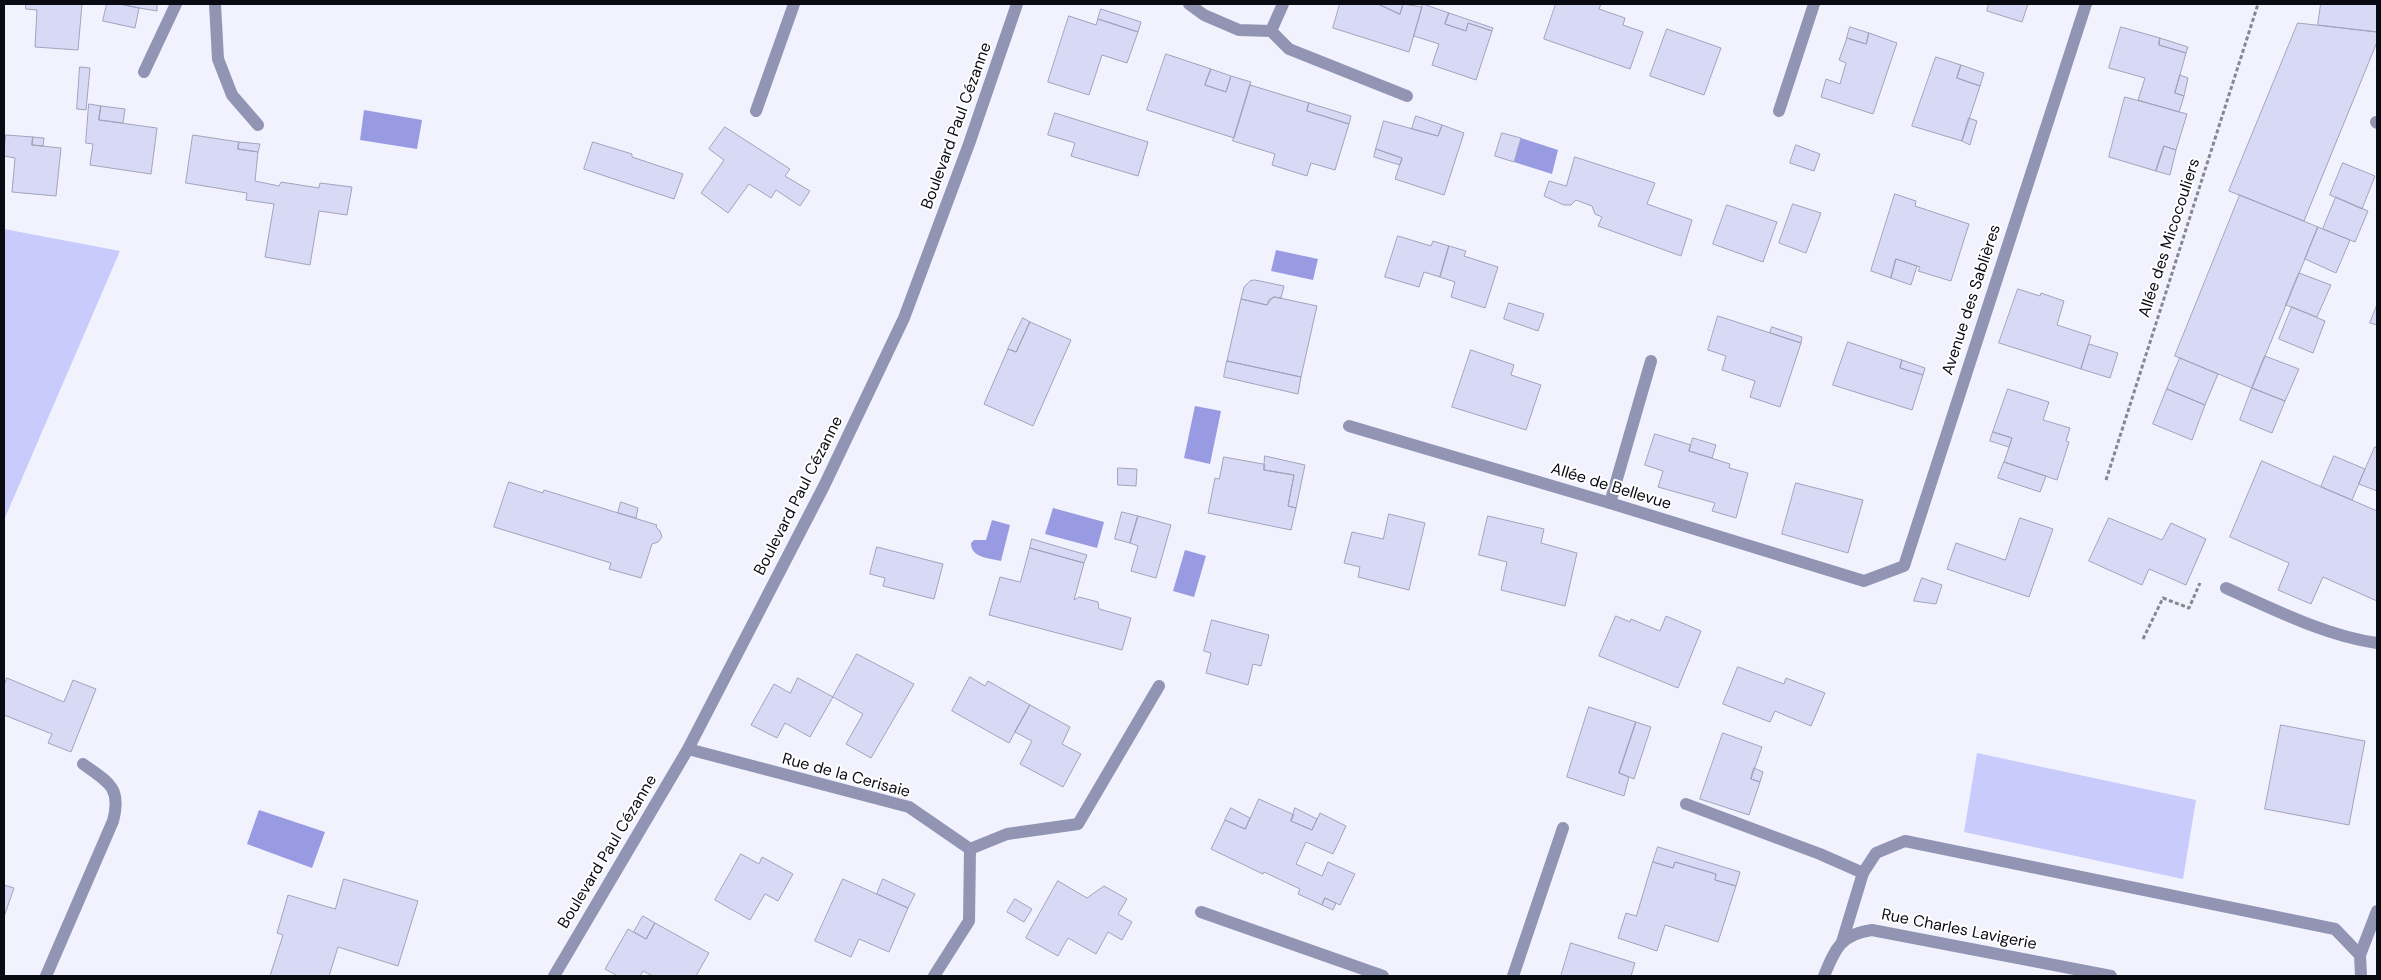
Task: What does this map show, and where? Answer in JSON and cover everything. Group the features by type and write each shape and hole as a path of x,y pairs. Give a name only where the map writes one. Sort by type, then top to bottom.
{"street":[{"path":"144,72 176,4"},
{"path":"215,4 218,59 232,95 258,125"},
{"path":"756,111 794,4"},
{"name":"Boulevard Paul Cézanne","path":"554,976 688,749 824,486 904,318 969,144 1017,4"},
{"path":"1188,4 1204,15 1239,30 1272,31 1289,49 1407,96"},
{"path":"1272,31 1283,4"},
{"path":"1779,111 1814,4"},
{"name":"Avenue des Sablières","path":"1864,581 1904,566 2086,4"},
{"path":"1610,503 1651,360"},
{"name":"Allée de Bellevue","path":"1348,426 1610,503 1864,581"},
{"path":"2226,588 2287,615 2360,640 2377,642"},
{"path":"934,976 969,920 970,848 1007,834 1078,824 1159,686"},
{"name":"Rue de la Cerisaie","path":"688,749 909,808 970,848"},
{"path":"46,976 113,821 117,804 112,784 83,764"},
{"path":"1686,804 1820,854 1863,873"},
{"path":"1513,976 1563,828"},
{"path":"1824,976 1831,959 1842,942 1863,873 1876,853 1905,841 2335,929 2360,955"},
{"path":"2361,976 2360,955 2377,911"},
{"path":"1201,912 1383,976"},
{"name":"Rue Charles Lavigerie","path":"1842,942 1856,932 1872,930 2111,976"}],"path":[{"name":"Allée des Micocouliers","path":"2106,480 2258,4"},
{"path":"2143,639 2163,598 2189,608 2202,578 2226,588"}],"shaded area":[{"path":"364,110 422,120 417,149 360,140"},
{"path":"1521,138 1558,150 1552,174 1514,162"},
{"path":"4,229 120,251 4,520"},
{"path":"1276,250 1318,259 1313,280 1271,271"},
{"path":"1195,406 1221,411 1210,464 1184,458"},
{"path":"1053,508 1104,522 1097,548 1045,534"},
{"path":"992,520 1010,525 1001,561 977,554 972,548 971,543 974,540 986,540"},
{"path":"1185,550 1206,556 1194,597 1173,591"},
{"path":"1977,753 2196,800 2183,879 1964,832"},
{"path":"259,810 325,832 312,868 247,844"}],"building":[{"path":"26,4 82,4 78,50 35,47 37,10 26,9"},
{"path":"107,4 120,4 139,8 135,28 103,21"},
{"path":"120,4 157,4 157,11 139,8"},
{"path":"1340,4 1378,4 1400,14 1403,4 1422,7 1409,52 1333,28"},
{"path":"1378,4 1403,4 1400,14"},
{"path":"1423,4 1449,13 1445,24 1466,31 1468,23 1492,31 1476,80 1432,65 1439,44 1414,36"},
{"path":"1556,4 1601,4 1599,9 1625,18 1623,25 1643,32 1630,69 1544,39"},
{"path":"1989,4 2028,4 2022,22 1987,11"},
{"path":"2321,4 2377,4 2377,32 2318,25"},
{"path":"1101,9 1141,22 1138,32 1098,19"},
{"path":"1449,13 1493,28 1492,31 1468,23 1466,31 1445,24"},
{"path":"1069,16 1096,25 1098,19 1138,32 1127,63 1102,55 1089,95 1048,82"},
{"path":"2298,23 2377,32 2377,42 2304,221 2229,191"},
{"path":"1850,27 1869,33 1866,44 1847,38"},
{"path":"2121,27 2160,38 2159,45 2186,53 2175,93 2184,96 2179,112 2138,100 2145,78 2109,68"},
{"path":"1667,29 1721,48 1704,95 1650,76"},
{"path":"1869,33 1897,43 1873,114 1821,97 1826,79 1840,84 1846,63 1839,60 1847,38 1866,44"},
{"path":"2160,38 2188,47 2186,53 2159,45"},
{"path":"1166,54 1211,69 1205,85 1226,92 1231,76 1251,82 1234,138 1147,110"},
{"path":"1936,57 1961,65 1957,78 1980,86 1962,141 1912,126"},
{"path":"1961,65 1984,73 1980,86 1957,78"},
{"path":"80,67 90,68 86,110 77,109"},
{"path":"1211,69 1231,76 1226,92 1205,85"},
{"path":"2180,75 2188,78 2184,96 2175,93"},
{"path":"1250,85 1309,103 1307,111 1349,124 1335,170 1311,163 1307,176 1272,165 1275,154 1233,141"},
{"path":"2125,97 2187,114 2176,150 2164,146 2156,171 2109,157"},
{"path":"1309,103 1351,116 1349,124 1307,111"},
{"path":"89,104 101,106 99,120 157,128 151,174 90,165 93,144 86,143"},
{"path":"101,106 125,109 123,123 99,120"},
{"path":"1055,113 1148,142 1138,176 1071,156 1075,143 1048,135"},
{"path":"1416,116 1442,125 1438,136 1412,129"},
{"path":"1969,118 1977,121 1970,145 1962,141"},
{"path":"1384,121 1438,136 1442,125 1464,133 1444,195 1395,179 1402,158 1376,149"},
{"path":"725,127 790,169 785,176 810,191 800,206 776,190 771,198 749,184 728,213 701,193 724,160 709,149"},
{"path":"1502,133 1521,138 1514,162 1495,156"},
{"path":"6,135 33,137 32,145 61,148 56,196 12,192 15,158 4,156"},
{"path":"193,135 239,142 238,149 258,152 255,181 279,186 281,182 319,188 320,183 352,187 347,215 319,211 310,265 265,257 274,204 246,200 247,193 186,183"},
{"path":"33,137 44,138 43,146 32,145"},
{"path":"239,142 260,144 258,152 238,149"},
{"path":"593,142 632,154 632,157 683,174 674,199 584,169"},
{"path":"1796,145 1820,154 1814,171 1790,163"},
{"path":"2164,146 2176,150 2170,175 2156,171"},
{"path":"1376,149 1402,158 1400,165 1374,157"},
{"path":"1575,157 1655,183 1647,204 1692,220 1681,256 1598,226 1602,217 1595,214 1592,206 1576,200 1571,205 1564,205 1544,196 1549,181 1566,186"},
{"path":"2343,163 2375,176 2362,209 2330,195"},
{"path":"1895,194 1916,201 1915,206 1969,224 1951,281 1918,271 1920,267 1896,259 1891,278 1871,271"},
{"path":"2240,195 2318,227 2252,388 2175,356"},
{"path":"2336,197 2368,211 2355,242 2323,229"},
{"path":"1793,204 1821,213 1806,253 1779,243"},
{"path":"1727,205 1777,222 1763,262 1713,244"},
{"path":"2318,227 2350,240 2336,273 2305,259"},
{"path":"1398,236 1431,246 1433,241 1449,246 1440,277 1424,272 1419,287 1385,277"},
{"path":"1449,246 1466,251 1464,256 1498,267 1485,308 1451,297 1455,282 1440,277"},
{"path":"1896,259 1917,266 1911,285 1891,278"},
{"path":"2299,273 2331,285 2317,317 2286,305"},
{"path":"1255,280 1284,286 1281,298 1273,297 1267,305 1241,299 1244,287 1250,281"},
{"path":"2018,289 2040,296 2041,293 2064,301 2057,325 2091,336 2081,369 1999,343"},
{"path":"1275,297 1317,306 1301,377 1227,361 1241,299 1267,305 1269,300"},
{"path":"1509,303 1544,314 1538,331 1504,319"},
{"path":"2377,305 2377,325 2370,323"},
{"path":"2292,307 2325,321 2313,353 2279,339"},
{"path":"1718,316 1801,343 1780,407 1750,397 1755,381 1722,370 1726,356 1708,350"},
{"path":"1023,318 1030,322 1016,352 1008,349"},
{"path":"1030,322 1071,340 1033,426 984,404 1008,349 1016,352"},
{"path":"1772,327 1802,337 1801,343 1770,333"},
{"path":"1848,342 1902,360 1900,368 1923,375 1912,410 1833,385"},
{"path":"2089,344 2118,353 2110,378 2081,369"},
{"path":"1471,350 1514,365 1511,375 1541,385 1526,430 1452,407"},
{"path":"2265,356 2299,369 2285,401 2252,388"},
{"path":"2180,358 2218,374 2205,405 2167,389"},
{"path":"1902,360 1925,368 1923,375 1900,368"},
{"path":"1227,361 1301,377 1298,394 1224,377"},
{"path":"2252,388 2285,401 2272,433 2240,420"},
{"path":"2008,389 2049,402 2043,420 2070,428 2066,441 2069,442 2057,480 2004,462 2012,438 1993,432"},
{"path":"2167,389 2205,405 2192,440 2153,424"},
{"path":"1993,432 2012,438 2009,447 1990,441"},
{"path":"1655,434 1691,445 1689,451 1730,464 1729,468 1748,473 1736,518 1712,511 1715,503 1658,487 1663,471 1645,465"},
{"path":"1693,438 1716,445 1712,458 1689,451"},
{"path":"2375,447 2377,448 2377,491 2359,484"},
{"path":"1265,456 1305,465 1296,508 1288,506 1294,475 1264,470"},
{"path":"2334,456 2365,469 2352,500 2321,487"},
{"path":"1224,457 1263,464 1265,465 1264,470 1294,475 1288,506 1296,508 1291,530 1208,513 1215,478 1219,479"},
{"path":"2262,461 2377,511 2377,601 2323,577 2311,604 2278,590 2289,563 2230,537"},
{"path":"2004,462 2046,476 2040,492 1998,478"},
{"path":"1118,468 1137,469 1136,486 1118,485"},
{"path":"509,482 543,493 544,490 657,525 656,527 662,537 658,542 652,544 641,578 609,569 611,563 494,527"},
{"path":"1796,483 1863,500 1848,553 1782,534"},
{"path":"621,502 638,508 636,518 618,513"},
{"path":"1122,512 1138,516 1130,543 1115,539"},
{"path":"1389,514 1425,523 1409,590 1358,577 1360,567 1344,563 1352,532 1383,539"},
{"path":"1138,516 1171,525 1156,578 1131,571 1138,546 1130,543"},
{"path":"1488,516 1544,529 1541,543 1577,553 1565,606 1501,590 1507,562 1479,555"},
{"path":"2020,518 2053,529 2029,597 1947,569 1956,543 2005,560"},
{"path":"2109,518 2162,540 2171,523 2206,539 2186,585 2149,569 2142,585 2089,561"},
{"path":"1032,539 1087,555 1084,563 1030,548"},
{"path":"877,547 943,564 934,599 883,586 885,578 870,574"},
{"path":"1030,548 1084,563 1074,600 1079,597 1098,602 1099,609 1131,618 1122,650 989,615 1000,577 1020,582"},
{"path":"1922,578 1942,585 1936,604 1914,601"},
{"path":"1616,616 1630,622 1631,619 1660,631 1666,616 1701,631 1678,688 1599,656"},
{"path":"1212,620 1269,635 1261,666 1253,664 1248,685 1206,673 1211,653 1204,651"},
{"path":"857,654 914,684 871,758 846,744 863,714 833,697"},
{"path":"1738,667 1784,684 1786,678 1825,693 1811,726 1775,711 1770,722 1723,704"},
{"path":"970,677 985,686 988,681 1030,705 1009,743 952,711"},
{"path":"7,678 64,702 73,680 96,689 71,752 48,743 52,734 4,715 4,686"},
{"path":"798,678 833,697 810,737 785,723 777,738 751,725 774,684 790,693"},
{"path":"1030,705 1070,727 1062,744 1081,754 1063,787 1020,764 1032,741 1015,732"},
{"path":"1589,707 1636,722 1619,773 1629,777 1624,796 1567,777"},
{"path":"1636,722 1651,727 1634,779 1619,773"},
{"path":"2281,725 2365,741 2349,825 2265,809"},
{"path":"1723,733 1762,747 1751,779 1760,782 1749,815 1700,799"},
{"path":"1754,768 1763,772 1760,782 1751,779"},
{"path":"1259,799 1294,815 1291,821 1312,830 1320,813 1346,826 1333,854 1306,842 1296,864 1322,876 1328,862 1355,874 1340,905 1325,898 1322,905 1298,894 1300,889 1211,849 1225,820 1245,829"},
{"path":"1231,808 1250,818 1245,829 1225,820"},
{"path":"1295,808 1317,819 1312,830 1291,821"},
{"path":"1658,847 1740,872 1736,886 1715,880 1716,874 1675,862 1673,868 1653,862"},
{"path":"741,854 759,864 762,857 793,874 778,901 765,894 750,920 715,900"},
{"path":"1653,862 1673,868 1675,862 1716,874 1715,880 1736,886 1718,942 1665,925 1657,951 1618,938 1626,913 1636,916"},
{"path":"344,879 418,901 398,966 338,947 329,976 270,976 283,935 277,933 288,895 335,909"},
{"path":"843,879 908,908 889,952 859,939 851,957 815,941"},
{"path":"883,879 915,894 908,908 877,894"},
{"path":"1058,881 1087,898 1104,886 1127,899 1118,914 1132,922 1122,940 1108,932 1096,954 1068,938 1058,956 1026,938"},
{"path":"4,885 14,888 4,917"},
{"path":"1325,898 1336,903 1333,910 1322,905"},
{"path":"1015,899 1032,909 1024,922 1007,912"},
{"path":"643,916 655,923 646,939 634,932"},
{"path":"655,923 709,953 696,976 653,976 643,971 640,976 618,976 605,969 628,929 646,939"},
{"path":"1571,943 1635,963 1631,976 1561,976"}]}
